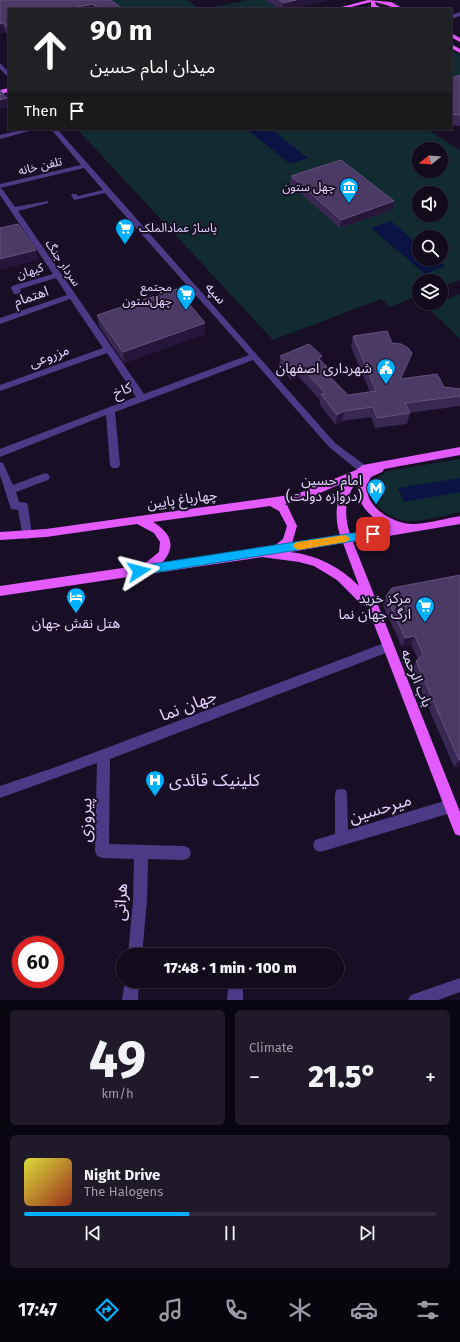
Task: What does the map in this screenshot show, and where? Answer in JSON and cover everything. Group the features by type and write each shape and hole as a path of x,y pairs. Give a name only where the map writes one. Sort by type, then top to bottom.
{"main road":[{"path":"373,0 374,6 378,8"},
{"path":"341,8 373,0 389,3 399,8"},
{"name":"چهارباغ پایین","path":"0,536 27,535 140,521 298,498 363,469 460,451"},
{"path":"388,464 368,474 362,490 364,498 368,507 384,520 394,524 415,527"},
{"name":"باب الرحمه","path":"363,469 349,483 344,494 341,509 342,525 387,647 460,829"},
{"path":"270,502 283,508 292,526 288,541 276,550"},
{"path":"0,591 258,553 460,520"},
{"path":"140,521 159,529 164,537 166,545 164,554 156,563 145,570"},
{"path":"258,553 310,560 338,574 356,589 373,610"}],"street":[{"path":"0,65 8,75"},
{"path":"0,137 30,130"},
{"name":"سپه","path":"55,130 106,191 332,445 363,469"},
{"name":"تلفن خانه","path":"0,186 86,166"},
{"name":"سردار جنگ","path":"0,190 142,398"},
{"path":"74,195 76,199 106,191"},
{"path":"13,210 46,202"},
{"name":"کیهان","path":"17,292 15,288 57,275"},
{"name":"اهتمام","path":"0,321 72,296"},
{"name":"مزروعی","path":"0,388 108,349"},
{"name":"کاخ","path":"0,453 254,356"},
{"path":"110,410 115,465"},
{"path":"3,470 15,506 22,506 27,535"},
{"path":"10,490 45,477"},
{"name":"جهان نما","path":"0,792 104,755 387,647"},
{"name":"پیروزی","path":"104,755 102,852 184,853"},
{"path":"341,795 342,839"},
{"name":"میرحسین","path":"320,845 450,806"},
{"name":"هراتی","path":"136,948 140,900 141,852"},
{"path":"416,1000 460,985"},
{"path":"130,1000 131,988"},
{"path":"235,1000 236,988"}],"green space":[{"path":"102,0 187,0 198,8 112,8"},
{"path":"249,0 265,0 277,8 207,8"},
{"path":"452,51 460,55 460,75 452,77"},
{"path":"78,130 428,130 446,142 412,142 412,178 448,178 448,143 460,151 460,280 448,284 448,274 412,274 412,298 390,307 381,299 273,340"},
{"path":"460,294 460,339 430,310 448,310 448,299"},
{"path":"460,459 460,512 417,521 401,520 382,510 376,503 373,495 373,486 378,478 388,471"}],"shaded area":[{"path":"248,130 272,130 308,158 290,164"},
{"path":"391,221 412,239 412,263 371,228"},
{"path":"416,266 445,266 425,274"},
{"path":"460,478 460,492 404,502 398,488"}],"building":[{"path":"0,0 111,0 121,8 98,8 93,4 71,8 8,8 8,28 3,23 0,24"},
{"path":"279,0 296,0 283,3"},
{"path":"460,75 460,115 452,114 452,78"},
{"path":"0,90 7,98 0,100"},
{"path":"341,160 394,201 341,220 291,176"},
{"path":"18,224 36,250 0,259 0,228"},
{"path":"177,289 205,323 123,352 97,315"},
{"name":"شهرداری اصفهان","path":"387,331 392,343 401,344 408,348 412,353 400,379 437,374 444,387 460,389 460,396 405,403 410,413 377,418 373,407 344,411 337,415 321,394 325,393 299,365 292,369 280,356 309,344 322,356 318,358 327,367 322,369 348,395 376,391 353,336"},
{"path":"460,575 459,760 416,661 423,654 415,636 405,638 386,596 392,588"}],"slow traffic":[{"path":"298,546 345,539"}],"place":[{"name":"چهل ستون","path":"349,204"},
{"name":"پاساژ عمادالملک","path":"125,245"},
{"name":"مجتمع چهل‌ستون","path":"186,311"},
{"name":"شهرداری اصفهان","path":"386,385"},
{"name":"امام حسین (دروازه دولت)","path":"376,505"},
{"name":"هتل نقش جهان","path":"76,614"},
{"name":"مرکز خرید ارگ جهان نما","path":"425,623"},
{"name":"کلینیک قائدی","path":"155,797"}],"route":[{"path":"139,571 373,534"}]}
